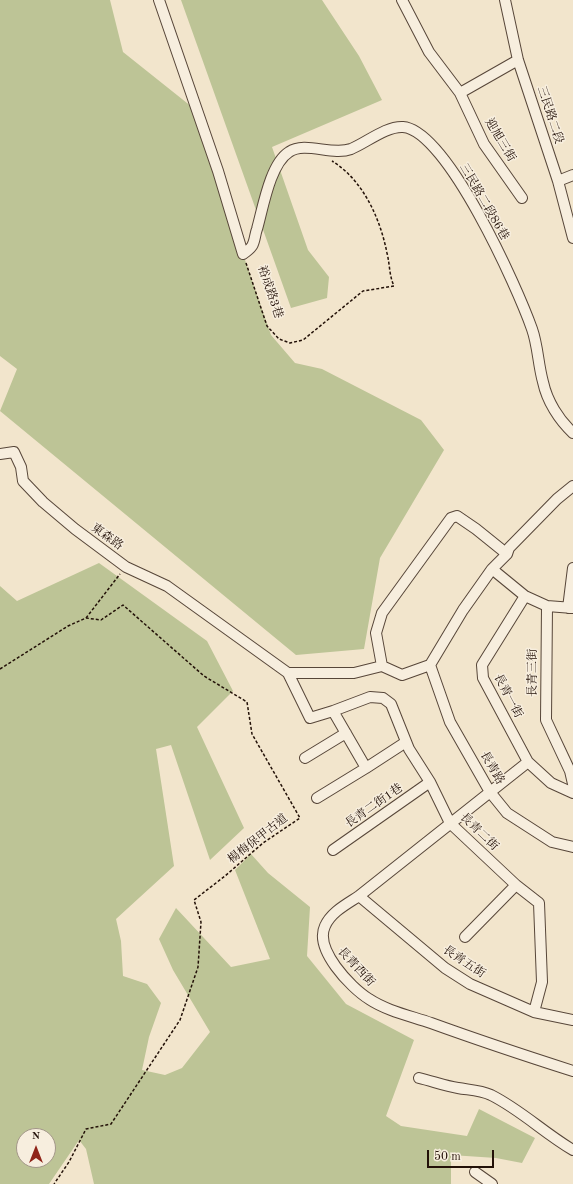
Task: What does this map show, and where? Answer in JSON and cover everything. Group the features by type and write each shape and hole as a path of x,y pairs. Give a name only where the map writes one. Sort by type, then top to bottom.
{"street":[{"name":"裕成路3巷","path":"159,0 218,171 243,254"},
{"name":"迎旭三街","path":"402,0 430,52 460,93 484,144 522,198"},
{"name":"三民路二段","path":"505,0 518,60 558,181 573,238"},
{"path":"460,93 518,60"},
{"name":"三民路二段86巷","path":"243,254 252,246 269,187 279,162 290,151 314,147 330,152 350,149 380,133 404,127 425,137 464,188 493,240 518,293 533,330 543,383 551,404 573,433"},
{"path":"558,181 573,175"},
{"name":"東森路","path":"0,454 14,452 21,467 23,481 43,502 75,529 126,567 167,586 288,673"},
{"path":"366,768 333,711 310,718 288,673 354,673 382,666 402,675 430,665 463,610 492,568 507,554 509,548 557,499 573,486"},
{"path":"382,666 376,634 382,613 451,518 457,516 507,554"},
{"path":"492,568 525,596 546,606 571,608 573,568"},
{"name":"長青一街","path":"525,596 482,666 483,678 528,762 551,783 573,793"},
{"name":"長青三街","path":"546,606 546,720 570,771 573,784"},
{"name":"長青路","path":"430,665 450,722 490,792 507,813 552,842 573,847"},
{"name":"長青二街","path":"333,711 370,696 383,698 391,704 406,742 430,782 450,823 516,885 539,903 542,982 534,1012"},
{"path":"305,758 346,733"},
{"path":"316,798 406,742"},
{"name":"長青西街","path":"528,762 359,896 335,912 325,926 322,937 326,954 353,986 369,999 461,1034 573,1071"},
{"name":"長青二街1巷","path":"334,850 430,782"},
{"path":"465,937 516,885"},
{"name":"長青五街","path":"359,896 445,968 470,984 534,1012 573,1020"},
{"path":"419,1078 455,1088 481,1091 490,1095 521,1113 548,1134 573,1150"},
{"path":"475,1172 492,1184"}],"path":[{"name":"裕成路3巷","path":"243,254 267,326 280,339 290,343 304,340 363,291 394,286 390,278 387,253 378,222 366,196 348,171 331,160 330,152"},
{"path":"86,618 126,567"},
{"name":"楊梅保甲古道","path":"0,669 68,626 86,618 101,620 123,605 204,676 247,702 252,734 300,818 263,843 225,876 194,900 201,922 198,967 180,1020 111,1124 86,1129 69,1162 54,1184"}],"green space":[{"path":"0,0 110,0 123,52 192,107 271,335 295,363 322,369 421,420 444,450 380,558 364,649 296,655 0,411 17,369 0,356"},
{"path":"181,0 322,0 359,56 382,100 272,147 308,250 329,277 327,298 291,308"},
{"path":"99,563 207,641 233,691 197,727 244,828 210,860 171,745 156,749 174,866 116,919 121,941 123,976 147,984 161,1003 149,1037 142,1070 165,1075 182,1068 210,1032 173,970 159,939 176,908 231,967 270,959 235,870 251,854 268,873 310,907 307,956 346,1004 414,1040 386,1116 401,1126 467,1136 479,1109 535,1138 522,1163 496,1158 451,1155 451,1184 94,1184 86,1149 79,1140 49,1184 0,1184 0,586 17,601"}]}
